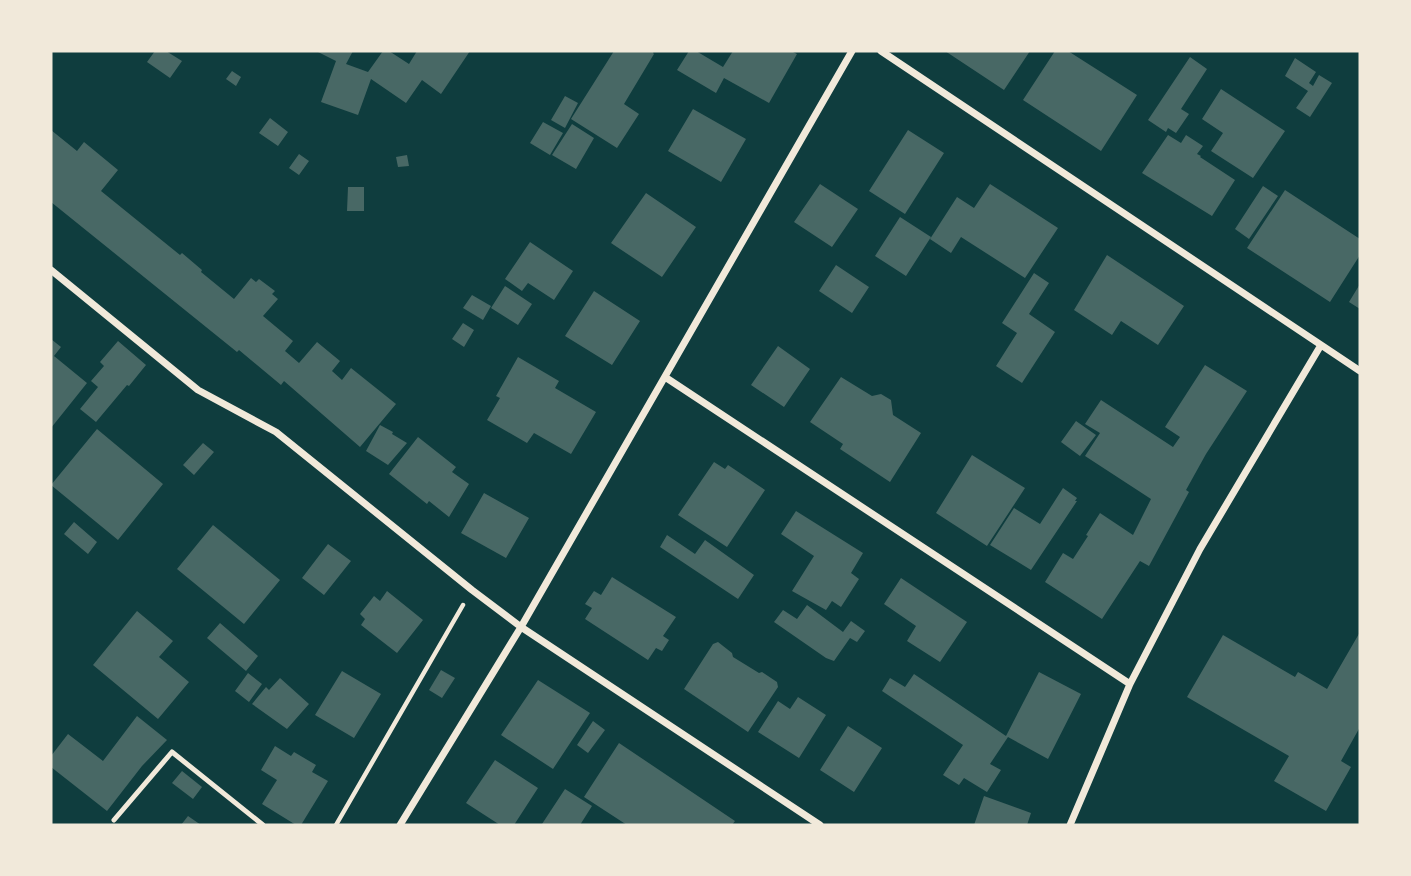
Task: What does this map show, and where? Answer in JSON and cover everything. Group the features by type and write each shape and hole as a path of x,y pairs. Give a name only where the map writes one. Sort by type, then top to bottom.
{"street":[{"path":"400,825 521,627 852,51"},
{"path":"881,51 1360,370"},
{"path":"51,270 198,390 276,432 521,627 820,825"},
{"path":"1070,825 1130,684 1200,549 1321,345"},
{"path":"665,377 1130,684"}],"lane":[{"path":"114,820 172,752 263,825"}],"path":[{"path":"335,825 472,590"}],"building":[{"path":"155,51 166,51 182,61 170,78 147,62"},
{"path":"316,51 353,51 346,64 368,72 383,51 389,51 409,64 417,51 470,51 441,94 422,80 406,103 371,79 358,115 321,102 336,61"},
{"path":"614,51 654,51 624,104 639,114 617,148 571,119"},
{"path":"689,51 696,51 723,67 733,51 791,51 797,54 769,103 724,78 716,93 677,70"},
{"path":"945,51 1030,51 1004,90"},
{"path":"1055,51 1068,51 1137,95 1101,151 1023,100"},
{"path":"1190,57 1207,69 1181,109 1189,114 1176,133 1168,128 1166,132 1148,120"},
{"path":"1295,58 1316,72 1309,83 1313,86 1319,75 1332,83 1310,117 1296,108 1308,91 1285,76"},
{"path":"232,71 241,77 236,86 226,79"},
{"path":"1221,89 1285,131 1253,178 1211,151 1223,133 1202,119"},
{"path":"565,96 578,103 565,128 551,120"},
{"path":"693,109 746,139 721,182 668,151"},
{"path":"270,118 288,132 278,146 259,133"},
{"path":"543,122 563,133 550,155 530,143"},
{"path":"572,124 594,138 576,169 552,155"},
{"path":"51,130 77,151 84,142 118,170 101,191 180,255 182,253 234,299 251,278 256,282 259,279 275,291 272,294 278,299 263,316 293,341 285,351 299,363 317,342 340,361 332,371 342,380 351,368 396,404 360,447 284,381 281,385 239,350 237,352 51,202"},
{"path":"908,130 944,153 905,214 869,191"},
{"path":"1168,135 1181,143 1186,135 1203,146 1197,154 1235,180 1212,216 1142,173"},
{"path":"299,154 309,161 299,175 289,168"},
{"path":"407,155 409,166 398,167 396,157"},
{"path":"820,184 858,209 832,247 794,222"},
{"path":"990,184 1058,228 1025,278 961,237 951,253 930,239 957,197 974,208"},
{"path":"1263,186 1278,196 1249,239 1235,229"},
{"path":"348,187 364,187 364,211 347,211"},
{"path":"1285,190 1360,239 1360,255 1330,302 1247,248"},
{"path":"646,193 696,227 662,277 611,243"},
{"path":"900,217 931,237 906,276 875,256"},
{"path":"530,242 573,271 554,300 528,283 522,291 505,279"},
{"path":"1107,255 1184,306 1158,345 1121,321 1112,335 1074,310"},
{"path":"836,265 869,287 852,313 819,291"},
{"path":"1034,273 1049,283 1029,314 1055,332 1022,383 996,366 1017,333 1002,323"},
{"path":"1360,284 1360,309 1349,302"},
{"path":"505,286 532,304 518,325 491,308"},
{"path":"594,291 640,321 612,365 565,336"},
{"path":"472,295 491,306 483,320 463,308"},
{"path":"463,323 474,330 464,347 452,339"},
{"path":"51,339 61,347 54,356 87,383 51,428"},
{"path":"118,341 146,365 96,422 80,409 98,387 91,381 104,366 100,362"},
{"path":"778,346 810,369 784,407 751,385"},
{"path":"518,357 559,381 555,388 596,412 571,454 534,433 527,443 487,420 500,398 496,396"},
{"path":"1205,365 1247,391 1206,454 1149,566 1140,561 1102,619 1045,582 1063,553 1073,559 1100,513 1133,535 1151,499 1085,456 1100,433 1085,424 1101,400 1173,447 1180,437 1165,427"},
{"path":"841,377 872,396 881,394 891,400 893,415 921,433 890,482 840,449 843,444 810,422"},
{"path":"1076,421 1096,435 1080,456 1061,442"},
{"path":"380,425 407,443 388,465 366,451"},
{"path":"97,429 163,484 118,540 51,485"},
{"path":"418,437 456,467 452,472 469,484 449,517 429,501 427,504 389,474"},
{"path":"203,443 214,452 194,475 183,465"},
{"path":"972,455 1025,488 987,546 936,513"},
{"path":"714,462 725,469 728,465 765,490 727,547 678,515"},
{"path":"1063,488 1077,498 1077,501 1031,570 990,545 1014,508 1040,524"},
{"path":"484,493 529,518 506,558 461,533"},
{"path":"796,511 863,553 851,573 859,579 841,607 832,601 826,610 792,591 814,556 781,534"},
{"path":"74,522 97,542 88,554 64,534"},
{"path":"213,525 280,580 244,624 177,569"},
{"path":"667,535 695,554 705,540 754,575 738,599 660,547"},
{"path":"328,544 351,561 324,595 302,578"},
{"path":"612,577 676,617 663,636 669,640 662,651 656,648 648,660 585,619 592,608 585,604 594,591 601,595"},
{"path":"901,578 967,622 940,662 907,641 916,626 884,604"},
{"path":"387,591 423,620 397,653 361,625 365,619 360,614 374,596 380,601"},
{"path":"807,605 843,632 851,621 865,631 857,642 850,638 834,661 826,658 774,622 783,610 797,619"},
{"path":"137,611 173,641 159,657 189,682 158,719 93,665"},
{"path":"220,623 258,656 246,671 207,638"},
{"path":"1360,632 1360,727 1341,761 1351,767 1326,811 1274,781 1289,756 1187,697 1223,635 1295,677 1298,672 1327,689"},
{"path":"718,642 732,653 733,657 777,682 778,687 748,732 684,689 713,644"},
{"path":"441,670 455,678 442,698 429,690"},
{"path":"342,671 381,694 354,738 315,715"},
{"path":"1039,672 1081,694 1048,759 1008,737 990,764 1001,770 987,792 964,778 959,785 943,775 963,745 882,691 890,678 905,687 914,674 1006,736"},
{"path":"248,673 262,684 249,702 235,691"},
{"path":"280,678 309,704 287,729 252,704 266,687 269,690"},
{"path":"538,680 590,713 553,769 501,735"},
{"path":"798,697 826,715 799,758 758,732 778,701 790,709"},
{"path":"137,716 167,740 142,766 107,811 51,767 51,756 68,734 103,761"},
{"path":"593,721 605,730 588,753 577,745"},
{"path":"848,726 882,748 854,792 820,770"},
{"path":"619,743 735,821 732,825 627,825 584,797"},
{"path":"275,746 291,756 294,752 316,765 312,772 328,781 301,825 296,825 262,804 277,780 261,770"},
{"path":"495,760 538,788 514,825 500,825 466,803"},
{"path":"182,771 202,787 193,799 172,783"},
{"path":"565,789 592,806 580,825 542,824"},
{"path":"984,796 1031,813 1027,825 974,825"},
{"path":"188,816 201,825 181,825"}]}
